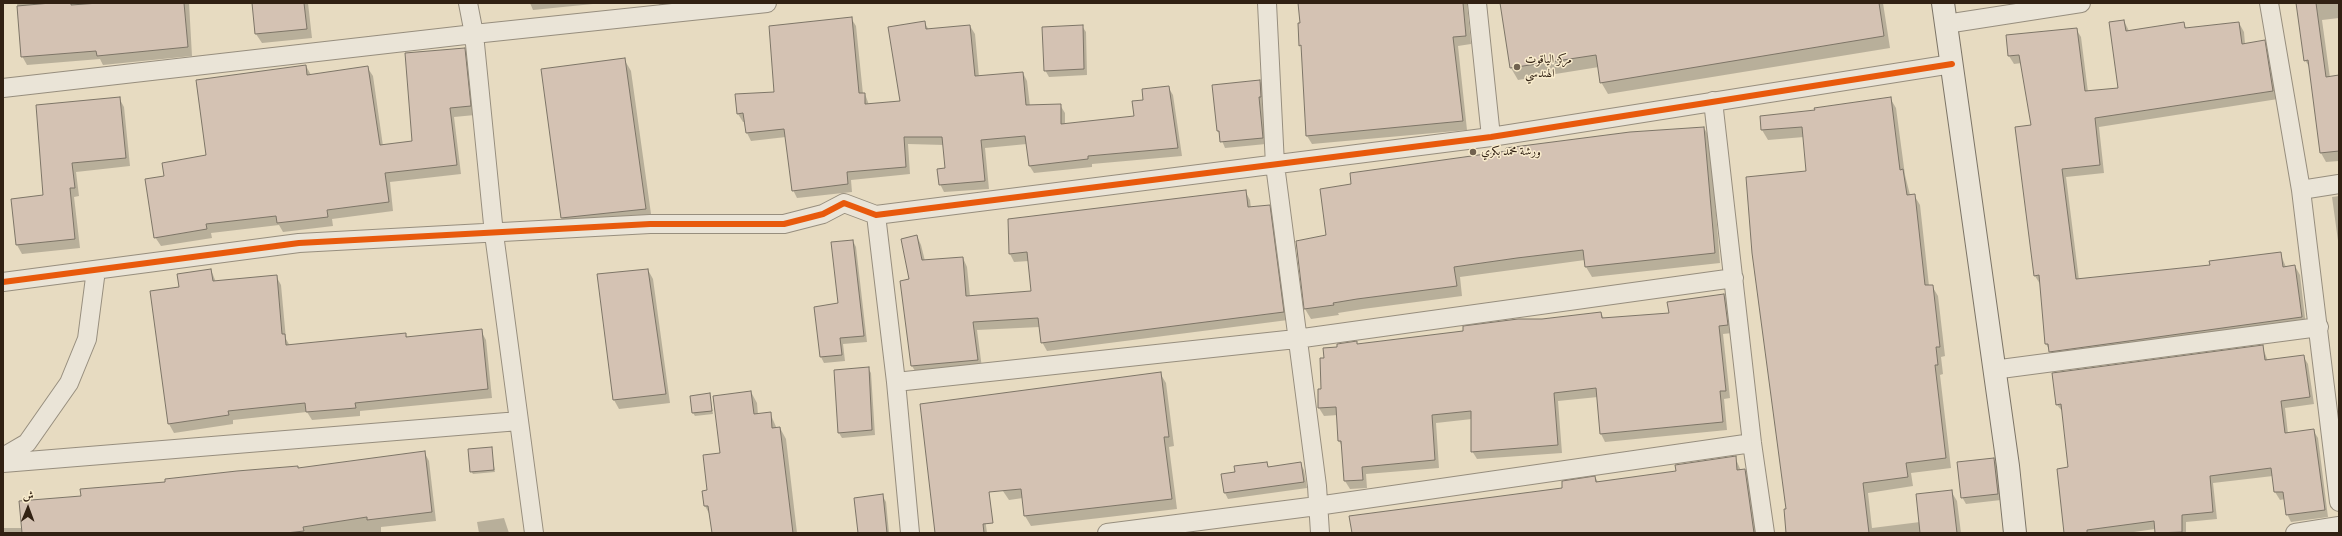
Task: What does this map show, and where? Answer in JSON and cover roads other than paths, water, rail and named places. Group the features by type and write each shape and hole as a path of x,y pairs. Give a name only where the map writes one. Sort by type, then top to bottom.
{"street":[{"path":"468,3 474,34 494,234 534,533"},
{"path":"3,88 474,34 767,3"},
{"path":"1267,3 1275,165 1296,339 1317,486 1317,506 1320,533"},
{"path":"1477,3 1491,137"},
{"path":"1943,3 1993,370 2008,466 2015,533"},
{"path":"1946,24 2081,3"},
{"path":"2269,3 2301,190 2319,327 2334,416 2339,502"},
{"path":"3,282 299,243 494,234 650,224 784,224 823,214 844,203 876,215 1491,137 1952,64"},
{"path":"1714,101 1752,443 1765,533"},
{"path":"2301,190 2339,184"},
{"path":"876,215 896,382 910,533"},
{"path":"3,457 27,443 69,383 87,340 96,270"},
{"path":"896,382 1296,339 1734,278"},
{"path":"1993,370 2319,327"},
{"path":"3,463 519,421"},
{"path":"1107,533 1317,506 1752,443"},
{"path":"2295,533 2339,526"}],"place":[{"name":"مركز الياقوت الهندسي","path":"1517,67"},
{"name":"ورشة محمد بكري","path":"1473,152"}]}
